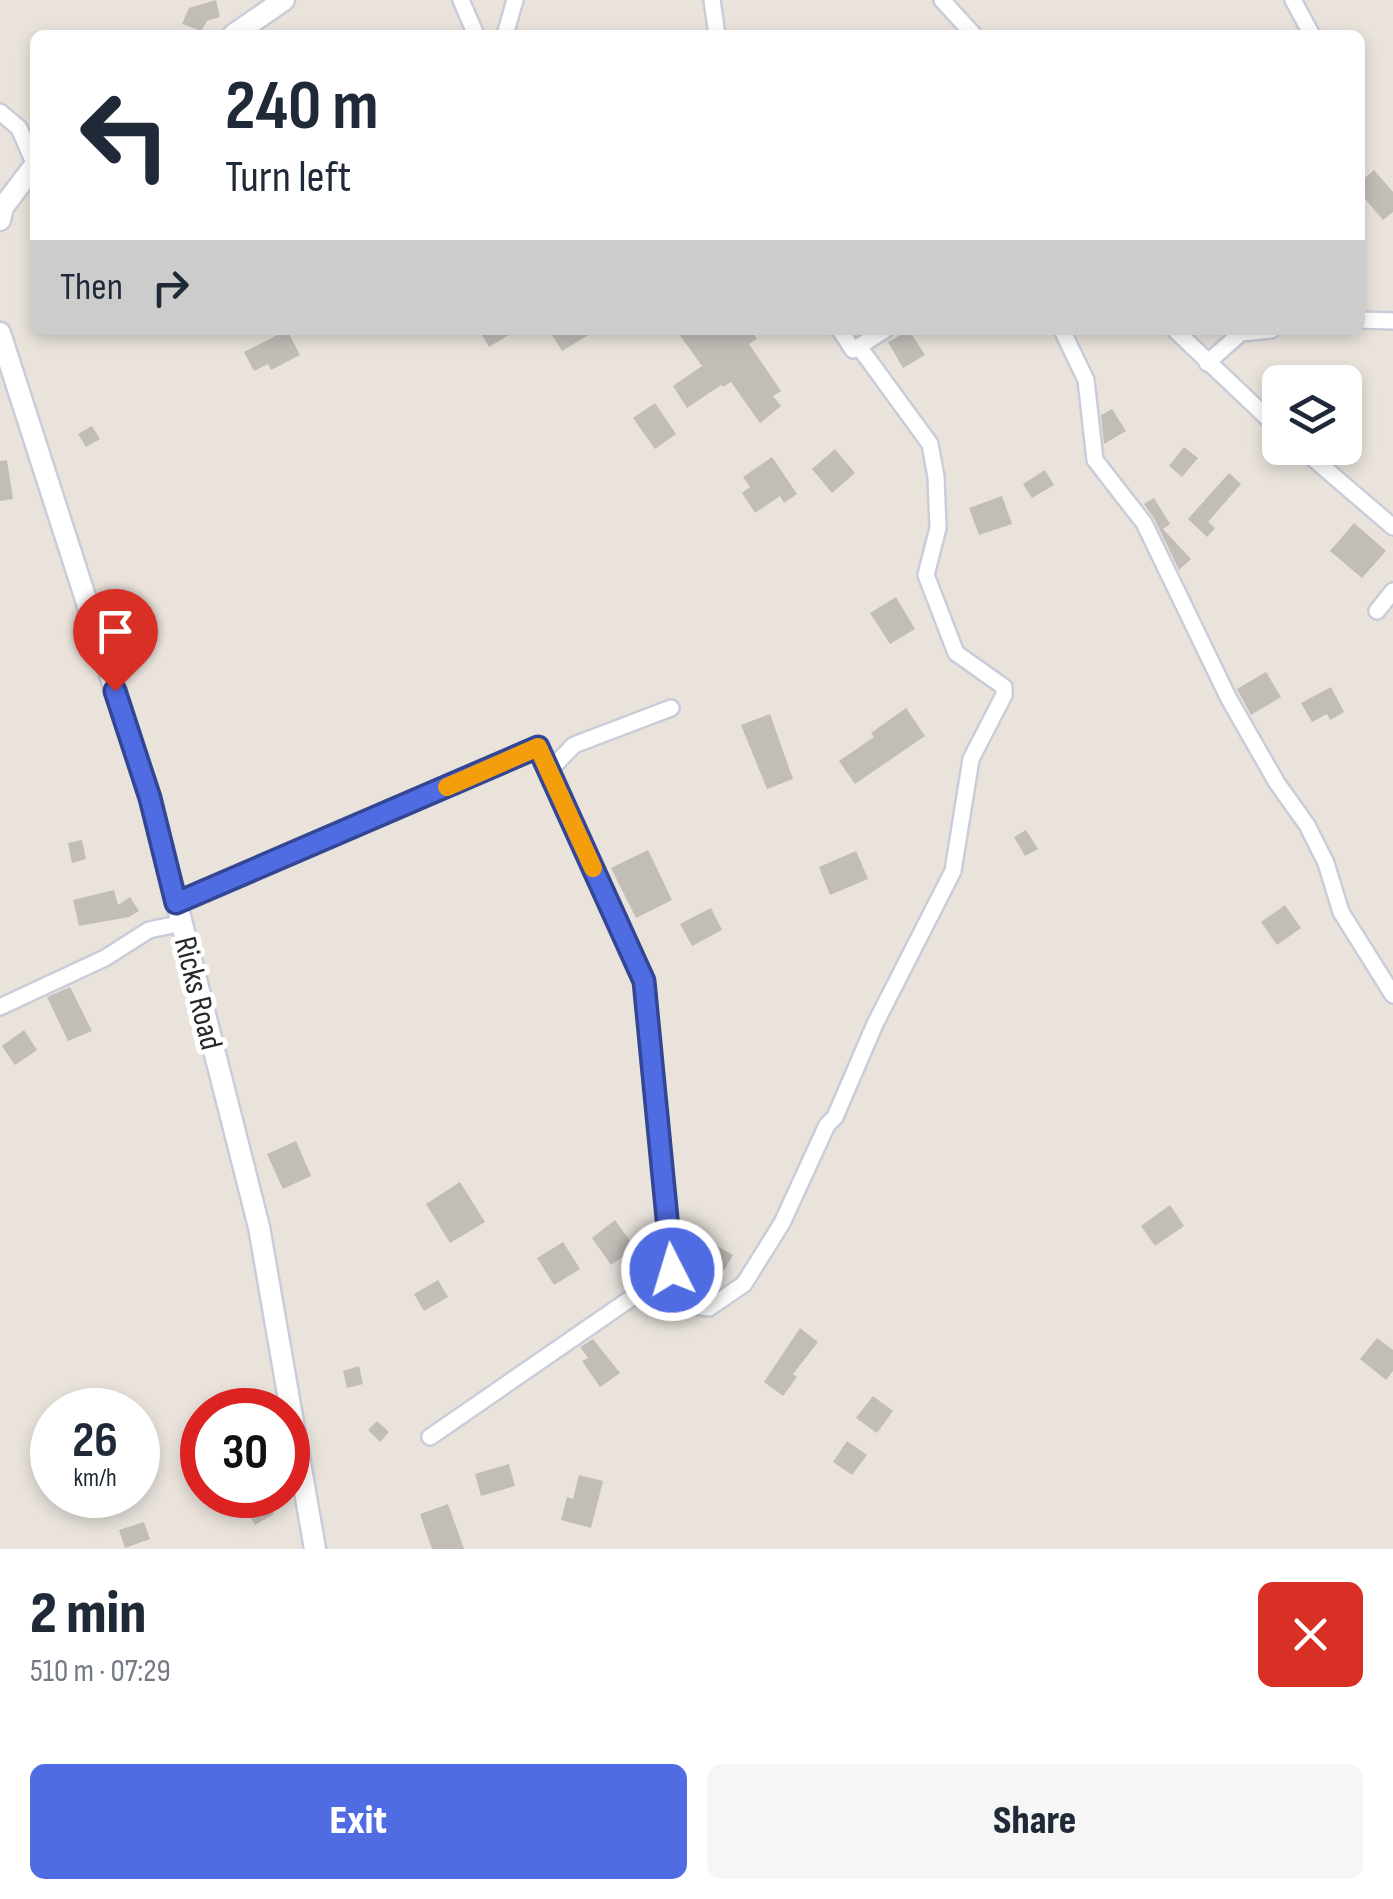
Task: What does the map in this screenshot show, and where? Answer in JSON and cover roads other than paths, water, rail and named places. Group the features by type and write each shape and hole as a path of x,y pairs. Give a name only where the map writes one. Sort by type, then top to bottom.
{"street":[{"path":"239,30 284,0"},
{"path":"461,0 474,30"},
{"path":"507,30 515,0"},
{"path":"712,0 716,30"},
{"path":"942,0 969,30"},
{"path":"1292,0 1309,30"},
{"path":"0,112 19,128 30,153"},
{"path":"0,220 3,207 30,172"},
{"path":"1365,320 1393,321"},
{"name":"Ricks Road","path":"0,334 150,798 258,1227 316,1549"},
{"path":"843,335 853,350 878,335"},
{"path":"1064,335 1086,380 1095,460 1144,523 1229,700 1307,825 1326,864 1341,912 1393,995"},
{"path":"1180,335 1262,413"},
{"path":"1206,362 1239,335"},
{"path":"667,1302 709,1308 744,1284 782,1223 827,1125 835,1117 875,1024 953,870 972,759 1004,695 1004,688 956,653 926,575 938,528 930,444 860,348"},
{"path":"1321,465 1393,527"},
{"path":"1377,611 1393,591"},
{"path":"549,771 574,745 671,708"},
{"path":"0,1007 105,958 179,913 538,747 644,981 672,1270 430,1437"}]}
